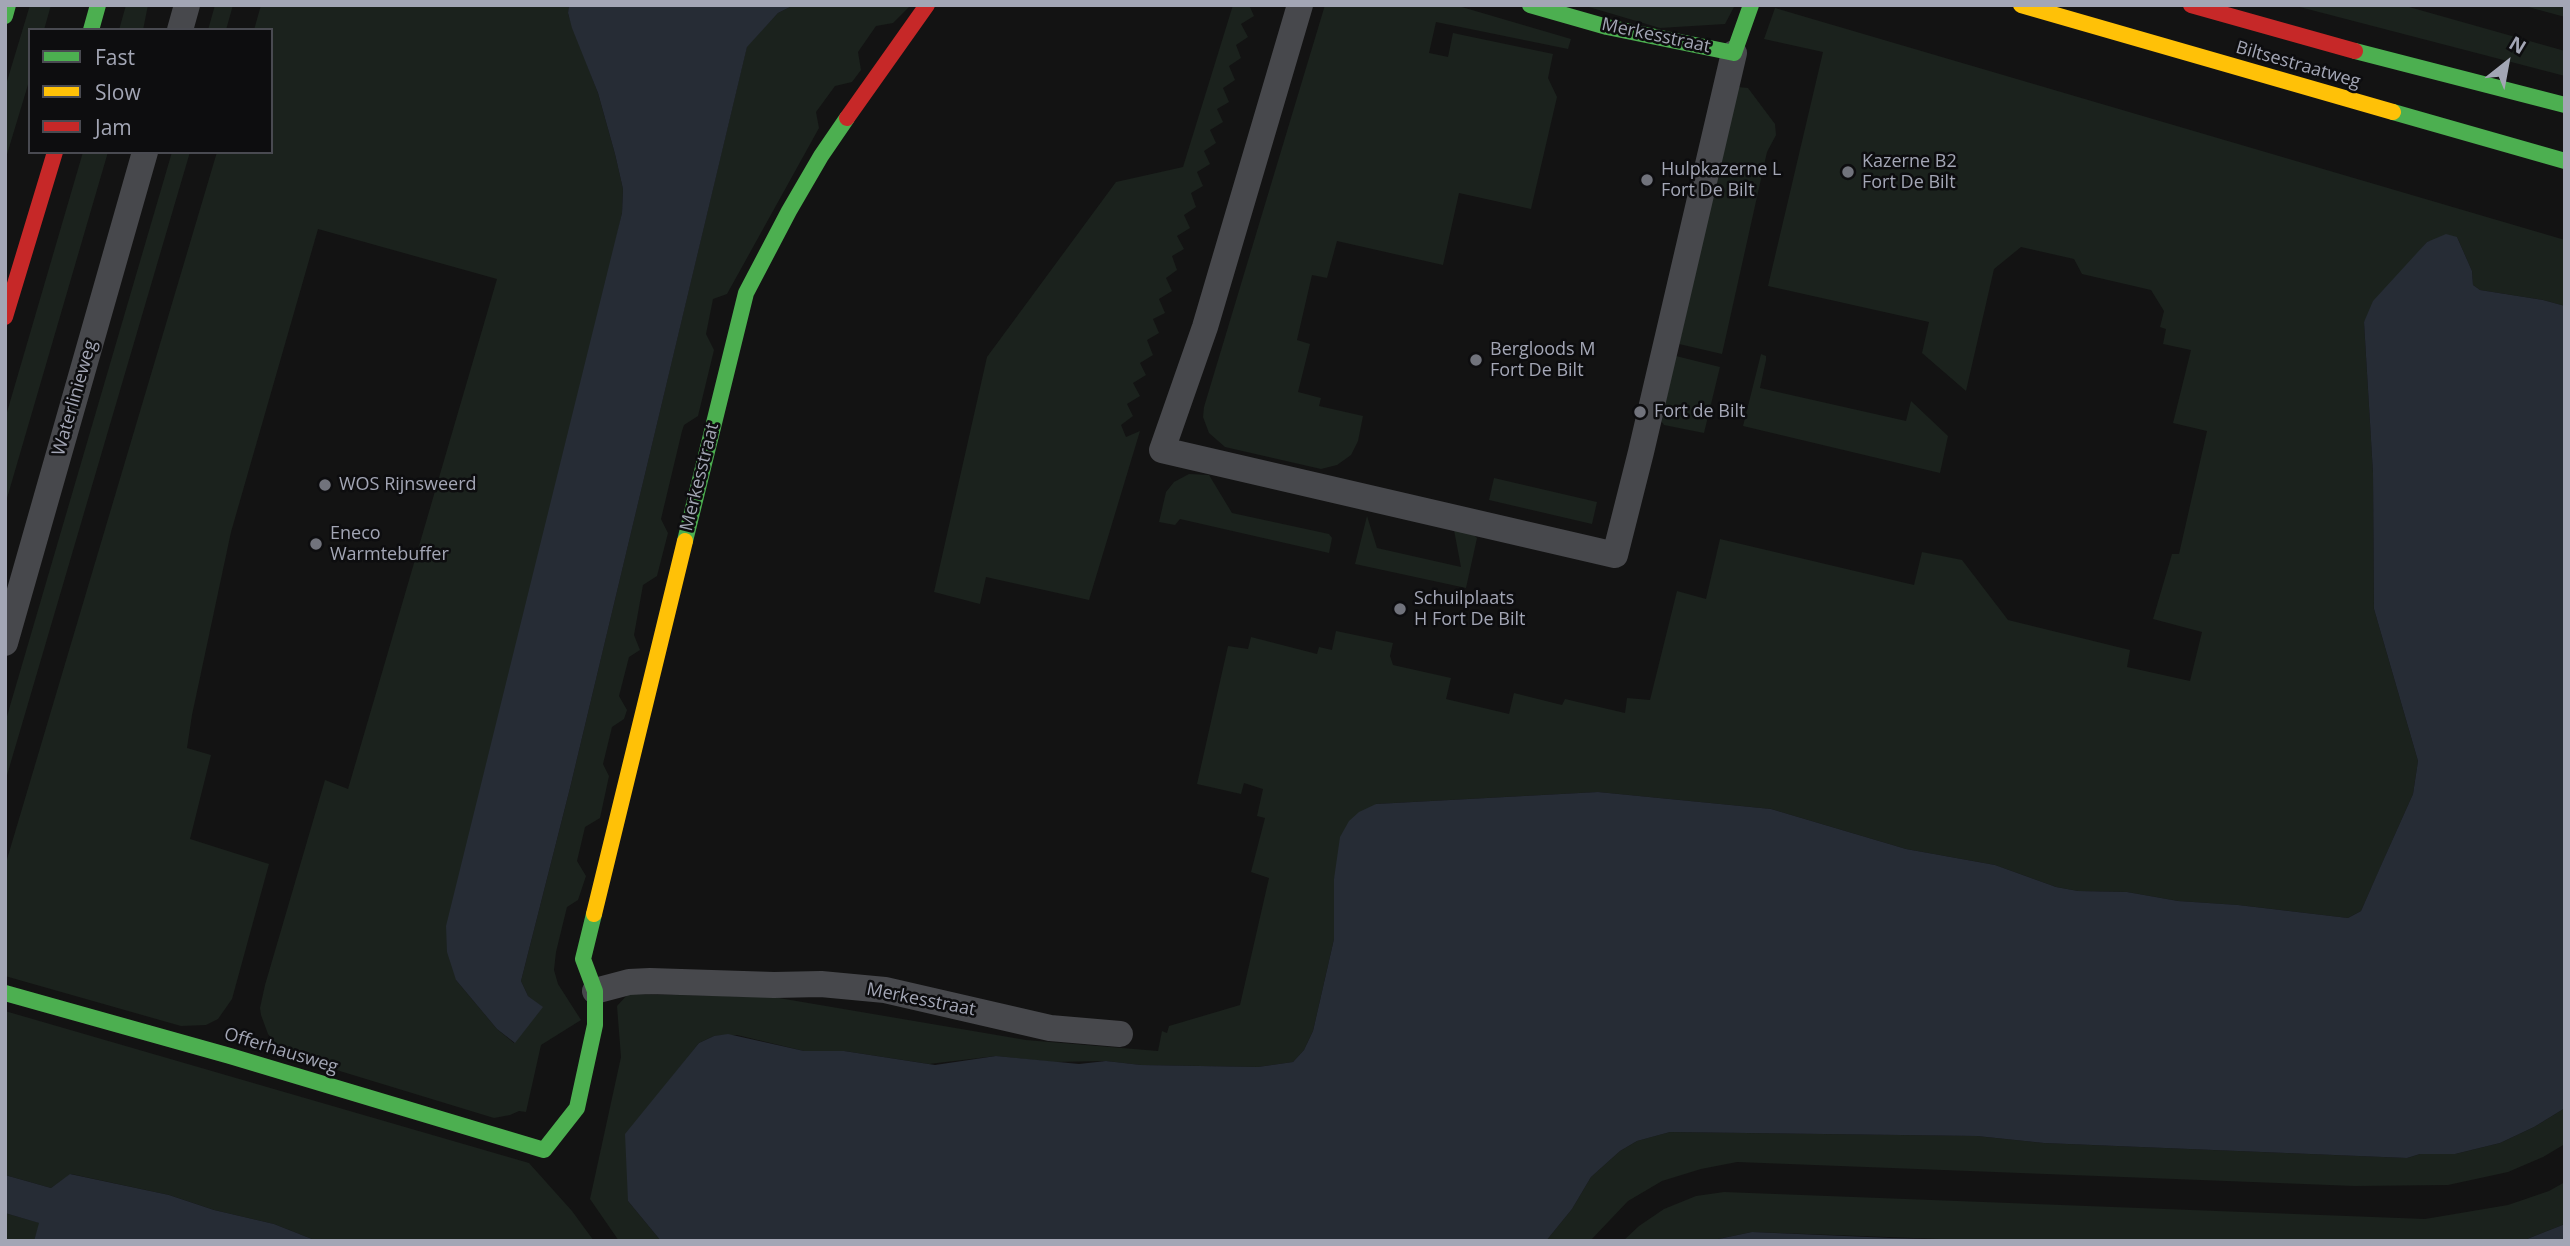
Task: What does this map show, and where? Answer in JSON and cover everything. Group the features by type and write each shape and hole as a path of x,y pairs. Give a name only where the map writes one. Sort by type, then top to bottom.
{"street":[{"path":"5,16 8,5"},
{"path":"92,28 99,5"},
{"name":"Merkesstraat","path":"544,1150 577,1108 595,1025 595,991 583,959 746,293 821,156 927,5"},
{"name":"Merkesstraat","path":"1530,5 1607,27 1734,53 1751,5"},
{"name":"Biltsestraatweg","path":"2021,5 2565,161"},
{"name":"Biltsestraatweg","path":"2191,5 2264,27 2565,105"},
{"path":"5,317 54,154"},
{"name":"Offerhausweg","path":"5,993 230,1056 544,1150"}],"lane":[{"path":"181,28 187,5"},
{"path":"1300,5 1205,327 1162,450 1615,555 1734,53"},
{"name":"Waterlinieweg","path":"5,643 144,154"},
{"name":"Merkesstraat","path":"595,991 628,982 650,981 821,984 885,990 1050,1028 1120,1034"}],"shaded area":[{"path":"30,5 51,5 45,28 28,28 28,85 5,161 5,88"},
{"path":"126,5 148,5 143,28 120,28"},
{"path":"215,5 233,5 227,28 209,28"},
{"path":"261,5 569,5 568,14 598,93 615,154 623,189 622,213 456,980 497,1029 514,1043 542,1007 528,996 521,981 570,788 747,46 778,13 794,5 911,5 893,23 876,26 858,52 861,70 852,82 835,86 816,112 819,128 727,294 713,299 706,334 714,350 698,416 684,425 682,431 661,519 668,533 657,576 643,585 634,635 640,650 629,657 619,696 627,710 624,719 612,727 603,764 609,776 600,818 585,827 577,861 586,876 578,900 567,907 556,952 554,970 558,984 581,1020 541,1045 526,1112 519,1111 494,1118 284,1054 268,1034 261,1015 265,985 325,780 348,789 497,279 318,229 231,532 187,748 211,755 190,839 269,864 232,999 218,1019 206,1025 181,1026 5,976 5,866 216,154 273,154 273,28 255,28"},
{"path":"569,5 794,5 778,13 747,47 570,788 521,981 528,996 543,1007 515,1043 497,1029 456,980 447,952 446,926 622,213 623,189 615,154 598,93 572,28"},
{"path":"1233,5 1249,5 1254,16 1241,24 1248,37 1236,45 1241,58 1229,66 1235,80 1223,88 1229,102 1217,109 1223,122 1210,130 1216,143 1204,151 1210,164 1197,172 1203,186 1191,193 1196,207 1184,215 1190,228 1177,236 1184,249 1172,256 1177,270 1166,278 1172,291 1159,299 1165,313 1153,319 1159,333 1147,340 1153,355 1140,363 1146,375 1133,383 1140,396 1127,404 1133,416 1121,425 1126,437 1140,431 1089,600 986,577 980,604 934,592 987,357 1116,182 1183,167"},
{"path":"1325,5 1455,5 1571,39 1568,49 1436,22 1429,53 1448,57 1453,33 1553,54 1548,78 1557,97 1531,209 1459,193 1443,265 1337,241 1327,278 1312,275 1297,340 1310,344 1298,392 1321,398 1319,406 1363,416 1358,441 1351,455 1337,465 1321,469 1225,447 1209,433 1203,417"},
{"path":"1582,5 1735,5 1725,24 1660,28"},
{"path":"2292,5 2402,5 2565,51 2565,76"},
{"path":"2521,5 2565,5 2565,17"},
{"path":"1775,8 2565,240 2565,306 2480,290 2473,285 2472,271 2457,237 2427,242 2364,322 2373,473 2374,609 2418,761 2413,794 2361,911 2348,918 2178,901 2127,892 2078,891 2056,887 1995,865 1906,849 1771,809 1598,792 1376,804 1334,879 1334,939 1313,1031 1304,1050 1293,1062 1258,1067 1141,1065 1106,1061 1053,1062 996,1056 929,1064 844,1051 804,1051 737,1035 714,1036 699,1043 657,1096 628,1201 661,1241 619,1241 590,1199 621,1057 617,1006 628,994 773,997 1026,1040 1158,1051 1162,1031 1167,1033 1169,1026 1240,1005 1269,878 1251,872 1265,818 1257,816 1263,789 1244,783 1241,794 1197,784 1228,646 1248,649 1251,637 1317,654 1319,647 1332,650 1336,631 1393,643 1390,656 1393,665 1451,678 1446,699 1509,714 1514,693 1562,705 1565,699 1625,713 1627,698 1650,700 1677,591 1706,599 1720,539 1914,585 1922,552 1962,560 2008,620 2130,650 2127,667 2190,681 2202,632 2153,619 2172,554 2179,554 2207,431 2173,423 2191,350 2163,344 2166,329 2160,327 2164,311 2151,290 2082,274 2074,259 2021,247 1994,269 1966,391 1922,353 1929,322 1768,286 1823,52 1764,39"},
{"path":"1738,87 1748,88 1775,124 1776,135 1767,152 1722,354 1679,344"},
{"path":"82,154 107,154 5,505 5,419"},
{"path":"171,154 189,154 5,782 5,723"},
{"path":"2446,234 2457,237 2472,271 2473,285 2480,290 2565,306 2565,1108 2534,1127 2500,1143 2455,1154 2420,1154 2407,1158 2044,1143 1977,1136 1670,1132 1637,1141 1620,1151 1591,1177 1572,1209 1546,1241 661,1241 628,1201 625,1134 699,1043 714,1036 728,1034 804,1051 844,1051 935,1065 996,1056 1079,1064 1106,1061 1141,1065 1258,1067 1293,1062 1304,1050 1313,1031 1334,939 1334,879 1340,837 1349,821 1359,812 1376,804 1598,792 1771,809 1906,849 1995,865 2056,887 2078,891 2127,892 2178,901 2348,918 2361,911 2413,794 2418,761 2374,609 2373,473 2364,322 2373,301 2427,242"},
{"path":"1761,354 1766,356 1766,360 1760,388 1906,421 1911,401 1948,436 1940,473 1743,426"},
{"path":"1676,356 1720,367 1704,433 1664,425 1661,421"},
{"path":"1189,474 1209,475 1232,513 1329,534 1332,538 1329,553 1180,519 1175,525 1159,522 1166,492 1174,482"},
{"path":"1494,478 1597,502 1592,524 1489,500"},
{"path":"1367,516 1377,548 1461,567 1454,530 1474,535 1477,538 1466,588 1355,564"},
{"path":"5,1011 529,1163 572,1211 594,1241 317,1241 274,1224 214,1210 169,1195 71,1174 51,1188 5,1175"},
{"path":"2565,1108 2565,1144 2508,1172 2448,1185 2355,1186 1737,1162 1662,1181 1628,1201 1590,1241 1546,1241 1572,1209 1591,1177 1620,1151 1637,1141 1670,1132 1977,1136 2044,1143 2407,1158 2420,1154 2455,1154 2500,1143"},
{"path":"70,1174 169,1195 214,1210 274,1224 317,1241 34,1241 39,1223 5,1213 5,1175 51,1188"},
{"path":"2565,1182 2565,1224 2522,1241 1994,1241 1752,1232 1709,1241 1623,1241 1664,1209 1696,1196 1724,1192 2425,1219 2508,1205 2549,1191"},
{"path":"5,1213 40,1223 34,1241 5,1241"},
{"path":"2565,1224 2565,1241 2522,1241"},
{"path":"1752,1232 1891,1238 1994,1241 1709,1241"}],"traffic: fast":[{"path":"5,16 8,5"},
{"path":"92,28 98,5"},
{"path":"1530,5 1607,27 1734,53 1751,5"},
{"path":"2355,51 2565,105"},
{"path":"2393,112 2565,161"},
{"path":"685,541 746,293 789,211 847,118"},
{"path":"5,993 230,1056 544,1150 577,1108 595,1025 595,991 583,959 594,914"}],"traffic: slow":[{"path":"2021,5 2393,112"},
{"path":"594,914 685,541"}],"traffic: jam":[{"path":"847,118 927,5"},
{"path":"2191,5 2355,51"},
{"path":"5,317 54,154"}],"place":[{"name":"Kazerne B2 Fort De Bilt","path":"1848,172"},
{"name":"Hulpkazerne L Fort De Bilt","path":"1647,180"},
{"name":"Bergloods M Fort De Bilt","path":"1476,360"},
{"name":"Fort de Bilt","path":"1640,412"},
{"name":"WOS Rijnsweerd","path":"325,485"},
{"name":"Eneco Warmtebuffer","path":"316,544"},
{"name":"Schuilplaats H Fort De Bilt","path":"1400,609"}]}
